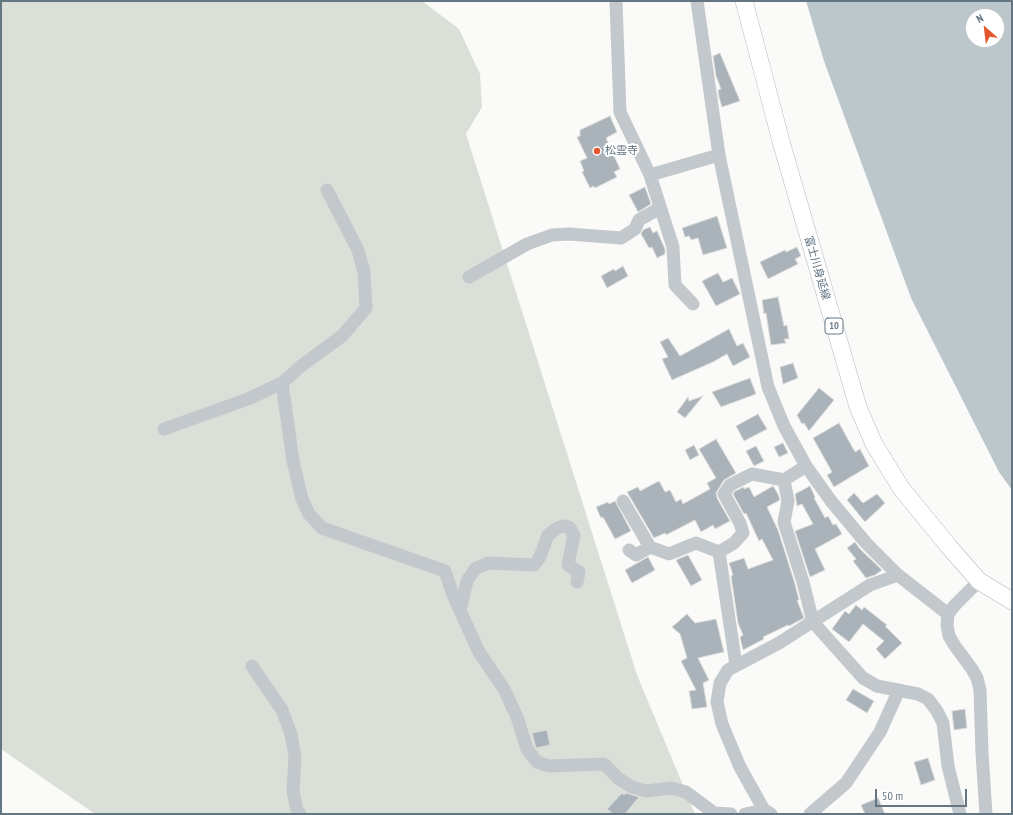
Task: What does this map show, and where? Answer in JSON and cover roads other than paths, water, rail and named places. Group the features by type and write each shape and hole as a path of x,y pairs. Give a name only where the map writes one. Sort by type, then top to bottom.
{"main road":[{"name":"富士川身延線","path":"744,1 782,145 858,407 874,444 901,488 950,548 979,580 1012,601"}],"street":[{"path":"616,1 620,112 650,175 673,247 675,284 693,304"},
{"path":"697,1 719,155 768,387 784,426 806,466 831,501 866,543 898,574 948,614"},
{"path":"650,175 719,155"},
{"path":"164,429 248,399 282,383 301,366 342,336 366,308 364,272 358,250 327,190"},
{"path":"469,277 527,244 552,235 569,234 622,238 635,229 639,220 660,208"},
{"path":"282,383 293,461 302,498 309,514 322,528 446,571 453,595 479,652 504,689 517,717 527,749 536,762 549,766 604,764 619,779 632,787 646,790 671,788 686,792 714,813 731,814"},
{"path":"719,552 734,543 743,533 740,523 724,494 730,485 752,474 784,480 806,466"},
{"path":"784,480 788,501 784,522 803,582 813,622 863,678 878,686 918,694 928,699 937,711 943,724 948,766 960,814"},
{"path":"623,501 650,546 669,554 696,543 719,552"},
{"path":"460,611 467,581 475,569 488,563 534,565 540,557 548,535 562,526 570,527 574,535 568,565 579,572 577,582"},
{"path":"629,550 636,555 650,546"},
{"path":"719,552 736,666"},
{"path":"745,814 768,812 740,767 722,724 717,702 720,683 728,670 779,643 870,585 898,574"},
{"path":"979,580 948,614 947,625 949,636 972,669 977,678 980,690 986,814"},
{"path":"252,666 282,710 292,734 295,757 293,791 297,810 300,814"},
{"path":"810,814 846,783 880,732 899,690"}],"place":[{"name":"松雲寺","path":"597,151"}]}
